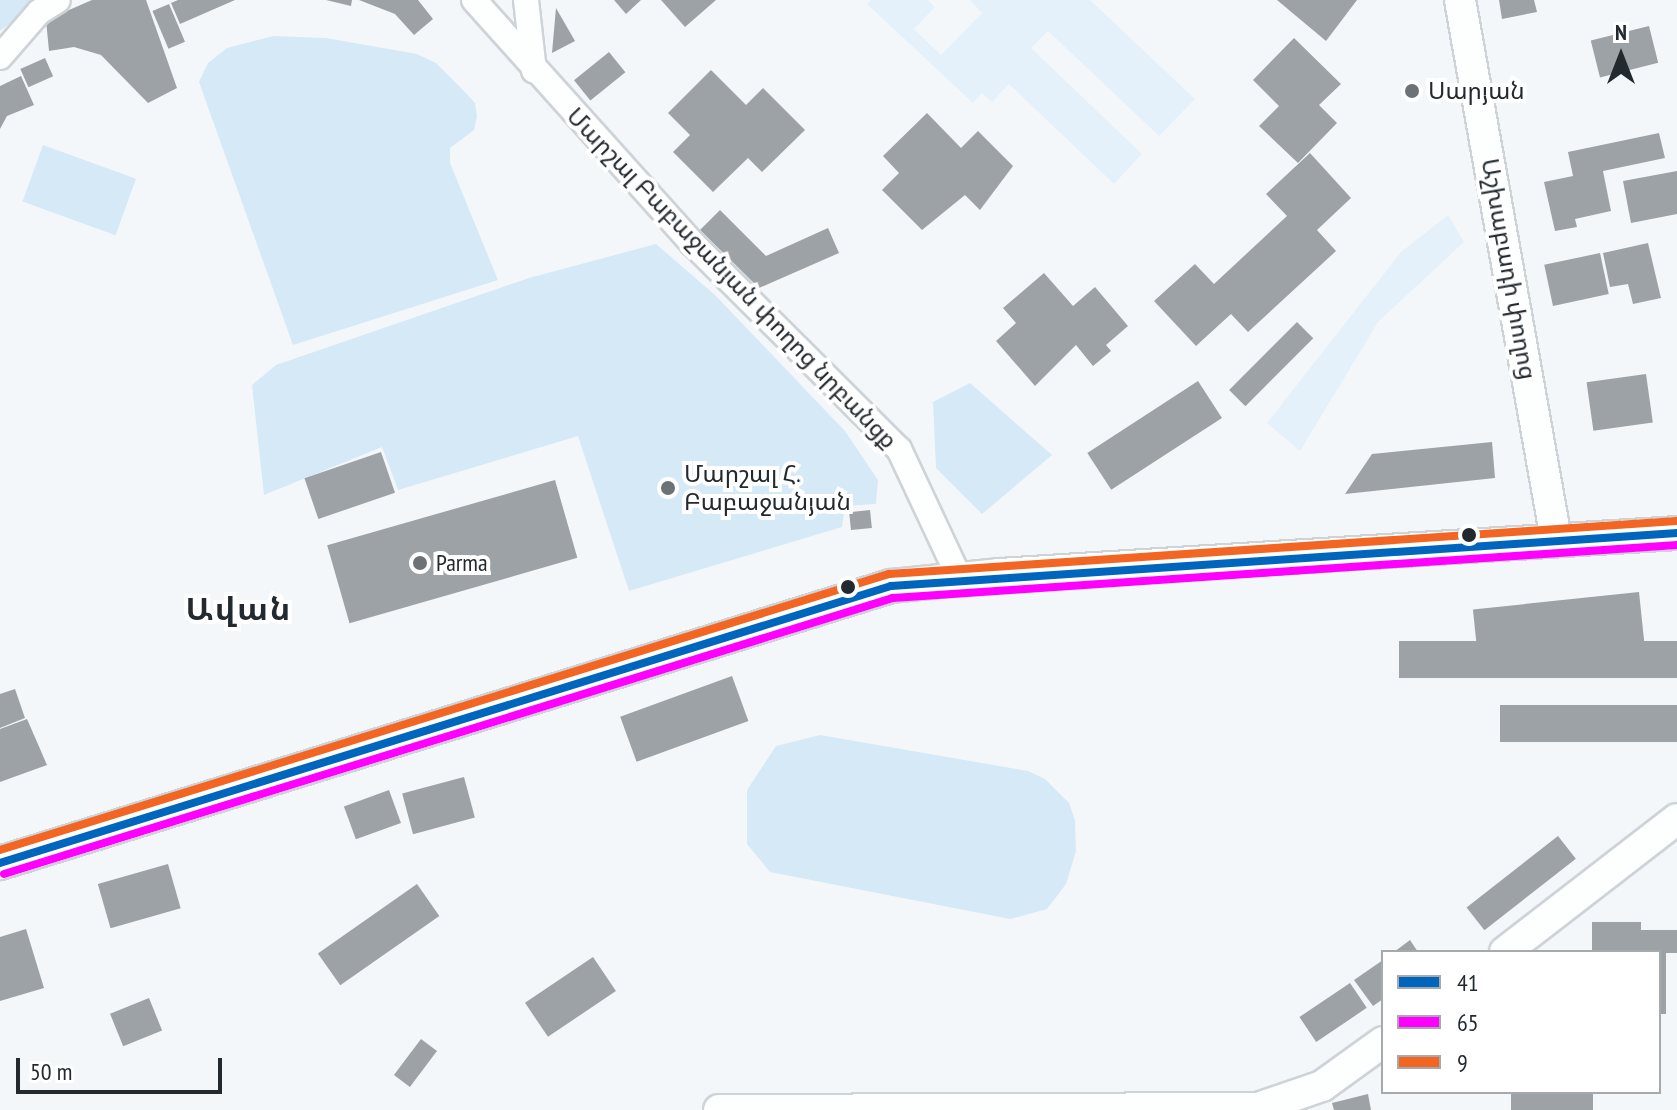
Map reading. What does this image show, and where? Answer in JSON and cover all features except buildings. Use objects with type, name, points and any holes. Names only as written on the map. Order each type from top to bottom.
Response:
[{"type":"main road","points":[[0,863],[853,595],[960,579],[1677,533]]},
{"type":"street","points":[[0,57],[39,12],[58,0]]},
{"type":"street","name":"Մարշալ Բաբաջանյան փողոց նրբանցք","points":[[474,0],[534,71],[693,244],[899,449],[960,579]]},
{"type":"street","points":[[526,0],[534,71]]},
{"type":"street","name":"Աշխաբադի փողոց","points":[[1460,0],[1556,539]]},
{"type":"street","points":[[1508,950],[1677,819]]},
{"type":"street","points":[[719,1110],[1258,1109],[1322,1086],[1381,1043]]},
{"type":"shaded area","points":[[0,0],[40,0],[0,31]]},
{"type":"shaded area","points":[[871,0],[928,0],[935,7],[914,29],[941,55],[982,13],[970,0],[1090,0],[1195,99],[1159,136],[1048,31],[1031,48],[1142,154],[1114,184],[1009,84],[992,102],[982,93],[973,103],[867,4]]},
{"type":"shaded area","points":[[273,36],[326,38],[417,54],[436,63],[475,103],[477,116],[474,130],[450,148],[450,163],[498,280],[293,345],[199,82],[208,63],[227,48]]},
{"type":"shaded area","points":[[43,145],[136,179],[116,235],[22,201]]},
{"type":"shaded area","points":[[1448,215],[1464,242],[1378,322],[1300,451],[1267,423],[1401,252]]},
{"type":"shaded area","points":[[656,244],[715,295],[845,431],[878,480],[876,504],[845,506],[842,527],[629,591],[578,436],[398,490],[382,447],[264,495],[252,385],[276,365],[529,278]]},
{"type":"shaded area","points":[[970,383],[1052,455],[982,514],[936,468],[933,402]]},
{"type":"shaded area","points":[[820,735],[1028,771],[1045,779],[1069,803],[1075,820],[1076,851],[1066,884],[1047,909],[1010,919],[770,872],[747,844],[747,790],[776,746]]},
{"type":"transit line","name":"9","points":[[0,850],[889,574],[1676,521]]},
{"type":"transit line","name":"41","points":[[0,863],[891,586],[1677,533]]},
{"type":"transit line","name":"65","points":[[4,874],[893,598],[1677,545]]},
{"type":"place","name":"Սարյան","points":[[1412,91]]},
{"type":"place","name":"Մարշալ Հ. Բաբաջանյան","points":[[668,488]]},
{"type":"place","name":"Parma","points":[[420,563]]},
{"type":"district","name":"Ավան","points":[[239,608]]}]
